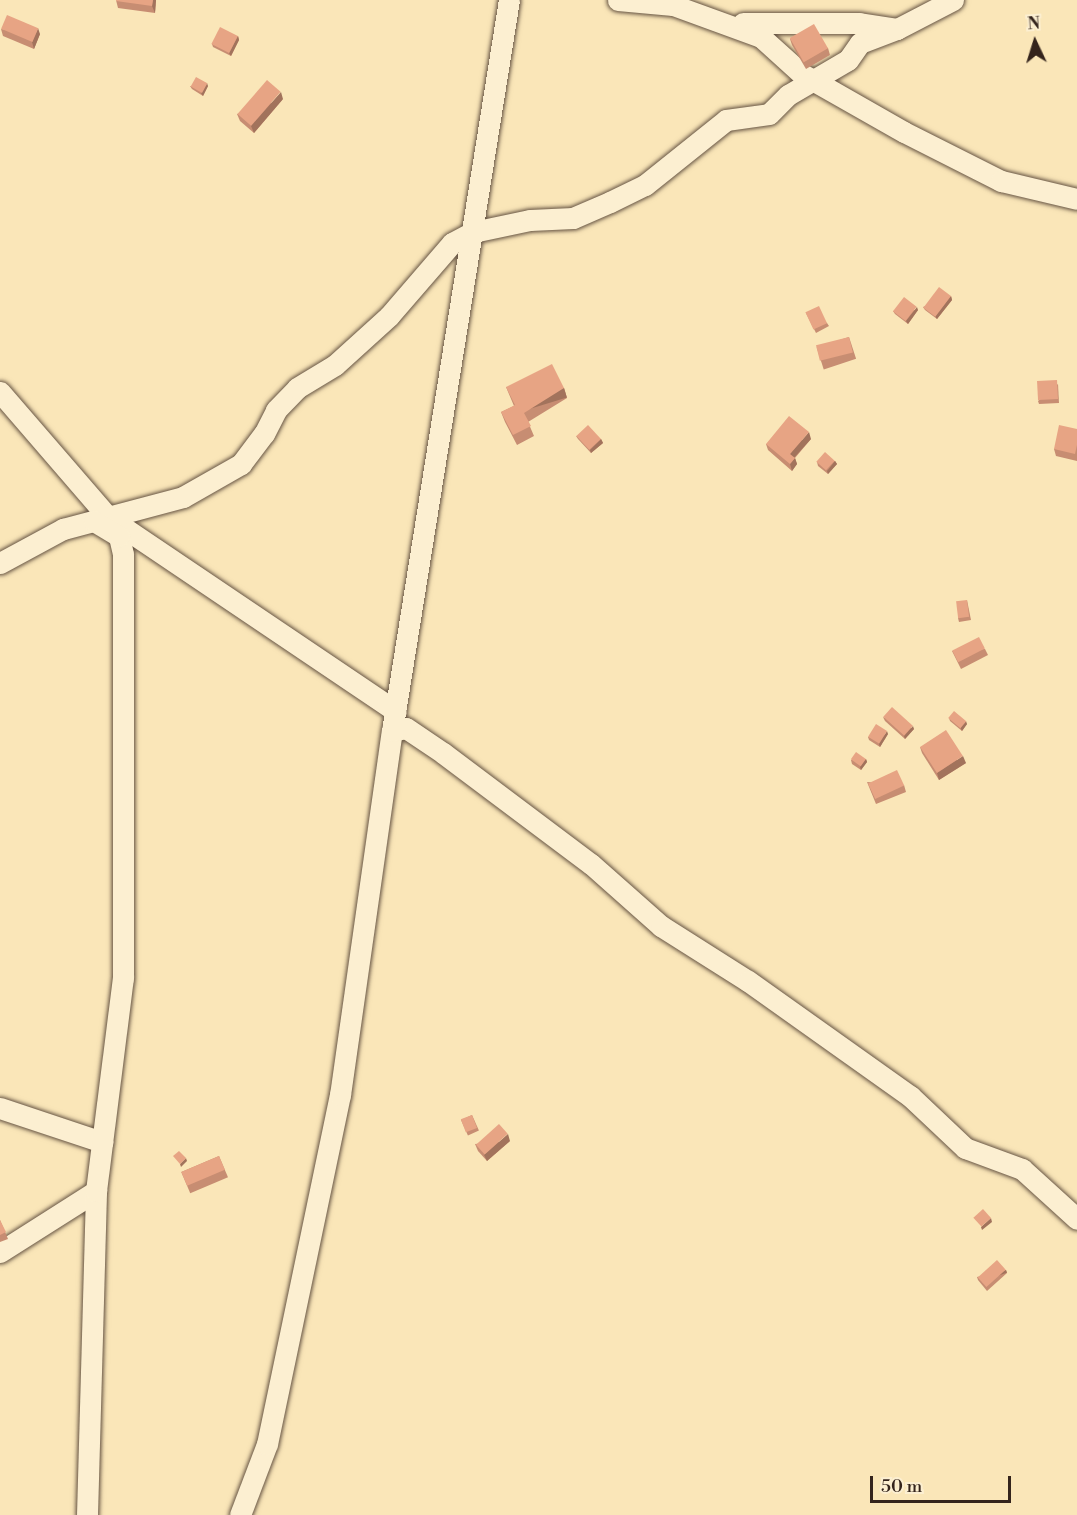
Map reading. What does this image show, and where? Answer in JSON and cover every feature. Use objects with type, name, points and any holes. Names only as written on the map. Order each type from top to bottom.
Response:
[{"type":"street","points":[[240,1515],[267,1444],[303,1288],[340,1095],[394,721],[509,0]]},
{"type":"street","points":[[618,0],[673,5],[728,22],[760,37],[814,82],[1001,181],[1077,199]]},
{"type":"street","points":[[0,563],[63,529],[183,497],[241,464],[264,434],[276,410],[297,388],[335,365],[388,316],[452,243],[473,232],[530,220],[573,218],[610,202],[645,185],[726,120],[770,114],[788,95],[814,82],[848,60],[860,43],[897,29],[953,0]]},
{"type":"street","points":[[728,22],[859,22],[897,29]]},
{"type":"street","points":[[0,392],[101,519],[119,536],[124,608],[123,978],[96,1191],[87,1515]]},
{"type":"street","points":[[101,519],[443,753],[591,864],[661,926],[748,981],[910,1096],[965,1148],[1022,1169],[1077,1219]]},
{"type":"street","points":[[0,1108],[102,1142]]},
{"type":"street","points":[[0,1252],[96,1191]]},
{"type":"building","points":[[116,0],[153,0],[152,6]]},
{"type":"building","points":[[7,15],[38,28],[32,42],[1,29]]},
{"type":"building","points":[[814,24],[828,48],[804,62],[790,38]]},
{"type":"building","points":[[220,27],[238,36],[229,53],[211,44]]},
{"type":"building","points":[[196,77],[207,83],[202,93],[191,87]]},
{"type":"building","points":[[267,80],[281,92],[251,126],[237,114]]},
{"type":"building","points":[[939,287],[951,296],[935,317],[923,308]]},
{"type":"building","points":[[904,297],[917,307],[906,321],[893,311]]},
{"type":"building","points":[[819,306],[827,323],[813,330],[805,312]]},
{"type":"building","points":[[849,337],[853,353],[820,361],[816,345]]},
{"type":"building","points":[[552,364],[564,388],[524,413],[531,426],[513,435],[501,412],[515,405],[506,387]]},
{"type":"building","points":[[1057,380],[1058,399],[1038,400],[1037,381]]},
{"type":"building","points":[[789,416],[809,432],[790,454],[795,458],[790,464],[766,444]]},
{"type":"building","points":[[588,425],[601,439],[589,450],[576,436]]},
{"type":"building","points":[[1059,425],[1077,429],[1075,454],[1054,449]]},
{"type":"building","points":[[825,452],[835,461],[826,470],[816,462]]},
{"type":"building","points":[[967,600],[969,617],[958,618],[956,601]]},
{"type":"building","points":[[979,637],[985,649],[958,662],[952,651]]},
{"type":"building","points":[[892,707],[913,726],[904,735],[883,717]]},
{"type":"building","points":[[954,711],[966,721],[960,728],[948,718]]},
{"type":"building","points":[[876,724],[887,731],[879,744],[868,737]]},
{"type":"building","points":[[946,730],[963,756],[937,773],[920,747]]},
{"type":"building","points":[[856,752],[866,759],[861,766],[851,759]]},
{"type":"building","points":[[897,770],[904,785],[875,799],[868,784]]},
{"type":"building","points":[[472,1115],[477,1128],[466,1132],[461,1119]]},
{"type":"building","points":[[499,1124],[508,1134],[485,1154],[476,1145]]},
{"type":"building","points":[[179,1151],[186,1158],[180,1164],[173,1156]]},
{"type":"building","points":[[219,1156],[225,1170],[187,1186],[181,1172]]},
{"type":"building","points":[[983,1209],[991,1218],[981,1227],[973,1218]]},
{"type":"building","points":[[0,1220],[6,1232],[0,1235]]},
{"type":"building","points":[[997,1260],[1006,1270],[986,1287],[978,1277]]}]
